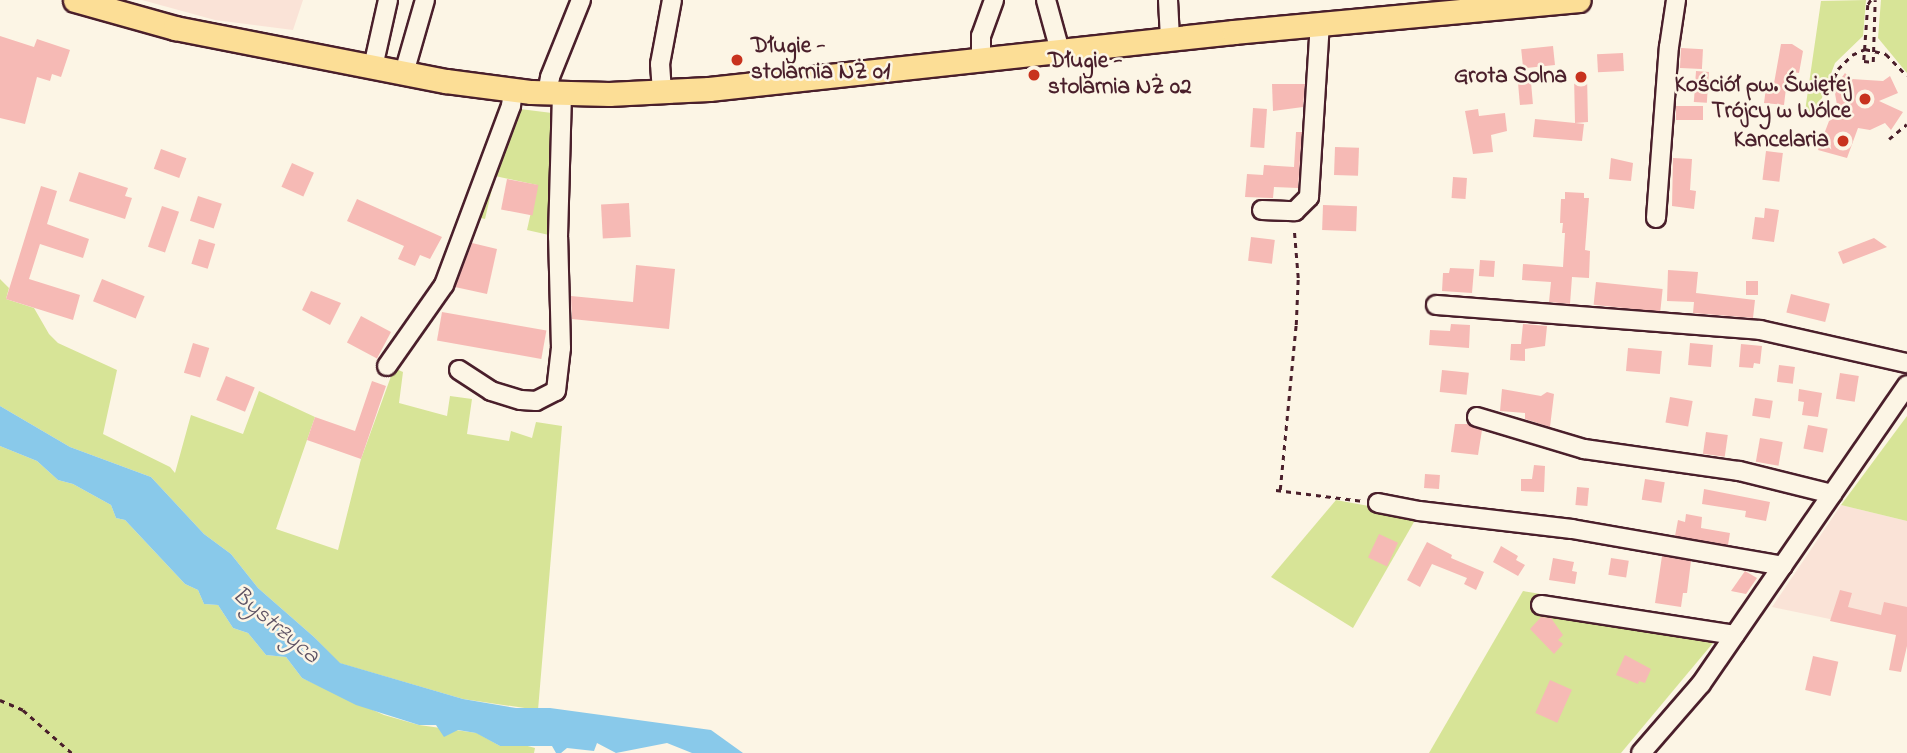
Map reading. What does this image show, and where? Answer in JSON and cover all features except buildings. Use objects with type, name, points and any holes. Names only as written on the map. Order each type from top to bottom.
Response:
[{"type":"main road","points":[[75,0],[175,29],[404,73],[513,90],[554,93],[662,92],[1320,24],[1401,8],[1580,0]]},
{"type":"street","points":[[373,67],[388,0]]},
{"type":"street","points":[[404,73],[425,0]]},
{"type":"street","points":[[459,370],[491,391],[521,400],[536,401],[556,391],[561,348],[554,93],[550,77],[581,0]]},
{"type":"street","points":[[662,92],[660,64],[672,0]]},
{"type":"street","points":[[981,60],[981,36],[994,0]]},
{"type":"street","points":[[1046,0],[1060,51]]},
{"type":"street","points":[[1168,0],[1170,39]]},
{"type":"street","points":[[1656,218],[1669,47],[1676,0]]},
{"type":"street","points":[[1262,210],[1295,211],[1309,197],[1320,24]]},
{"type":"street","points":[[387,366],[444,285],[510,106],[513,90]]},
{"type":"street","points":[[1436,305],[1760,330],[1907,363]]},
{"type":"street","points":[[1641,753],[1687,702],[1907,384]]},
{"type":"street","points":[[1477,417],[1584,449],[1740,471],[1832,494]]},
{"type":"street","points":[[1378,503],[1419,511],[1572,528],[1783,566]]},
{"type":"street","points":[[1541,605],[1735,635]]},
{"type":"path","points":[[1873,0],[1873,62],[1864,61],[1868,5],[1873,0]]},
{"type":"path","points":[[1826,96],[1838,69],[1852,55],[1865,49],[1886,54],[1907,76]]},
{"type":"path","points":[[1889,139],[1907,124]]},
{"type":"path","points":[[1295,211],[1296,325],[1278,490],[1378,503]]},
{"type":"path","points":[[0,700],[23,710],[72,753]]},
{"type":"shaded area","points":[[142,0],[303,0],[293,30],[215,20]]},
{"type":"shaded area","points":[[1841,505],[1907,521],[1907,635],[1772,607]]},
{"type":"green space","points":[[1866,0],[1863,36],[1835,63],[1816,114],[1805,111],[1821,1]]},
{"type":"green space","points":[[1881,0],[1907,0],[1907,73],[1878,38]]},
{"type":"green space","points":[[512,108],[552,113],[549,235],[527,230],[537,185],[495,176],[485,219],[473,216]]},
{"type":"green space","points":[[0,279],[9,288],[6,299],[34,308],[49,334],[58,343],[117,370],[103,434],[170,467],[175,473],[191,415],[243,434],[259,391],[315,417],[276,529],[338,550],[361,459],[394,368],[403,372],[399,403],[447,416],[450,396],[472,399],[467,434],[509,441],[511,431],[532,438],[536,422],[562,426],[538,710],[463,699],[339,663],[258,588],[231,554],[204,534],[151,477],[70,447],[0,406]]},
{"type":"green space","points":[[1907,416],[1907,521],[1841,505]]},
{"type":"green space","points":[[0,446],[37,461],[58,480],[73,484],[111,505],[116,518],[125,520],[185,584],[198,590],[204,604],[218,605],[233,628],[248,633],[266,655],[286,657],[302,678],[384,715],[419,725],[477,733],[500,746],[524,745],[535,748],[534,753],[0,753]]},
{"type":"green space","points":[[1336,500],[1418,515],[1353,628],[1271,577]]},
{"type":"green space","points":[[1523,591],[1728,625],[1621,753],[1429,753]]},
{"type":"water","name":"Bystrzyca","points":[[0,406],[70,447],[151,477],[204,534],[231,554],[258,588],[340,663],[463,699],[516,708],[550,708],[711,730],[743,753],[692,753],[667,743],[616,753],[597,743],[594,751],[567,748],[556,753],[552,746],[500,746],[476,733],[458,730],[444,737],[436,725],[419,725],[356,705],[302,678],[286,657],[266,655],[248,633],[233,628],[218,605],[204,604],[198,590],[185,584],[125,520],[116,518],[111,505],[73,484],[58,480],[37,461],[0,446]]},
{"type":"place","name":"Długie - stolarnia NŻ 01","points":[[737,60]]},
{"type":"place","name":"Długie - stolarnia NŻ 02","points":[[1034,75]]},
{"type":"place","name":"Grota Solna","points":[[1581,77]]},
{"type":"place","name":"Kościół pw. Świętej Trójcy w Wólce","points":[[1865,99]]},
{"type":"place","name":"Kancelaria","points":[[1843,141]]}]
